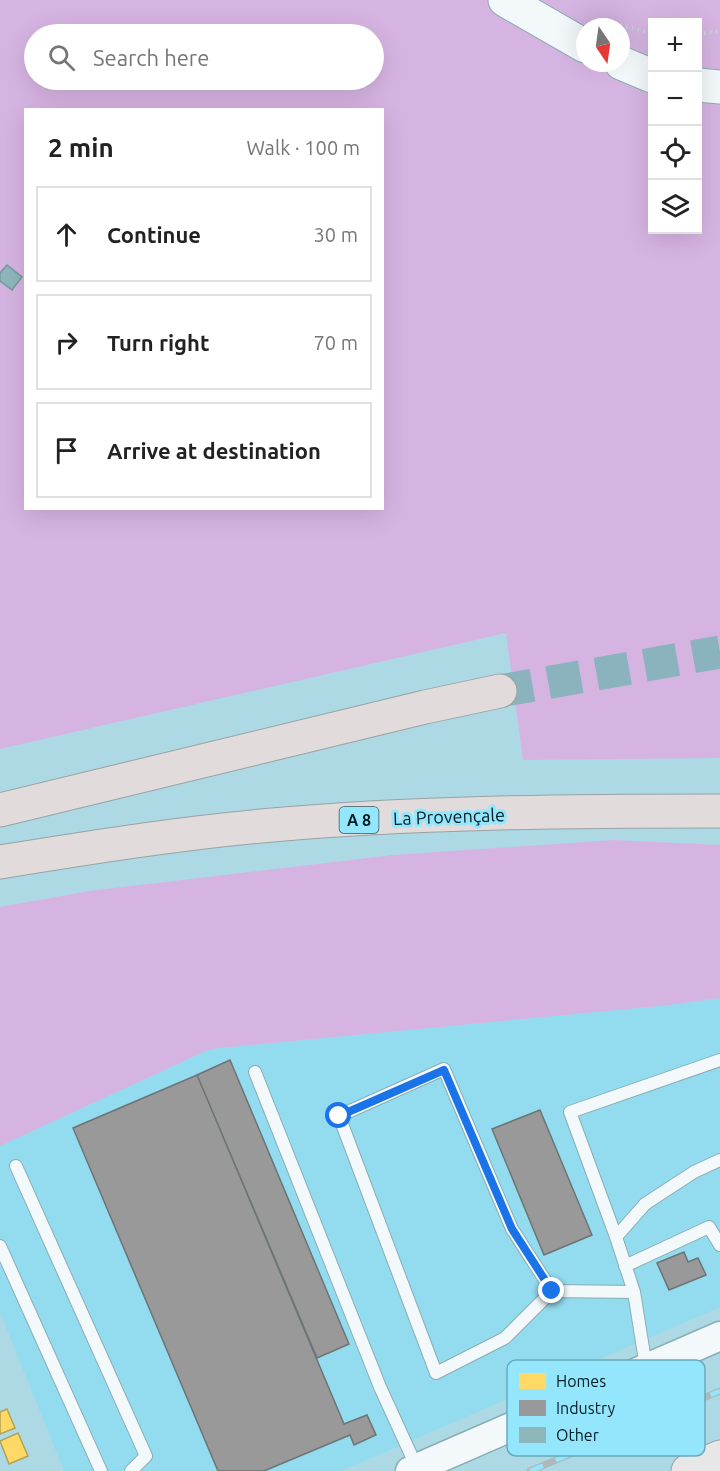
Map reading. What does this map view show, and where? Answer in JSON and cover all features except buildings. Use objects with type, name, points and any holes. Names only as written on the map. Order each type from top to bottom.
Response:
[{"type":"highway","points":[[0,810],[403,712],[500,691]]},
{"type":"highway","name":"La Provençale","points":[[0,862],[182,835],[313,822],[456,814],[720,812]]},
{"type":"main road","points":[[505,0],[576,41]]},
{"type":"main road","points":[[630,67],[648,74]]},
{"type":"main road","points":[[702,86],[720,87]]},
{"type":"main road","points":[[688,1471],[720,1457]]},
{"type":"street","points":[[663,1360],[720,1336]]},
{"type":"street","points":[[414,1469],[507,1428]]},
{"type":"lane","points":[[645,1360],[634,1292],[570,1112],[720,1060]]},
{"type":"lane","points":[[552,1291],[512,1229],[444,1070],[339,1116],[436,1373],[505,1338],[552,1291],[634,1292]]},
{"type":"lane","points":[[255,1072],[414,1469]]},
{"type":"lane","points":[[616,1237],[645,1204],[694,1172],[720,1161]]},
{"type":"lane","points":[[16,1166],[146,1456],[131,1471]]},
{"type":"lane","points":[[624,1266],[709,1227],[720,1245]]},
{"type":"lane","points":[[0,1246],[101,1471]]},
{"type":"path","points":[[702,33],[720,31]]},
{"type":"shaded area","points":[[0,0],[720,0],[720,758],[523,760],[506,633],[0,749]]},
{"type":"shaded area","points":[[614,840],[720,845],[720,998],[669,1005],[210,1049],[0,1146],[0,907],[89,891],[393,855]]},
{"type":"shaded area","points":[[720,998],[720,1307],[598,1360],[507,1360],[507,1399],[341,1471],[64,1471],[0,1312],[0,1146],[210,1049],[669,1005]]},
{"type":"tunnel","points":[[500,691],[720,652]]},
{"type":"railway","points":[[705,1397],[720,1391]]},
{"type":"railway","points":[[530,1471],[566,1456]]},
{"type":"route","points":[[339,1116],[444,1070],[512,1229],[552,1291]]}]
